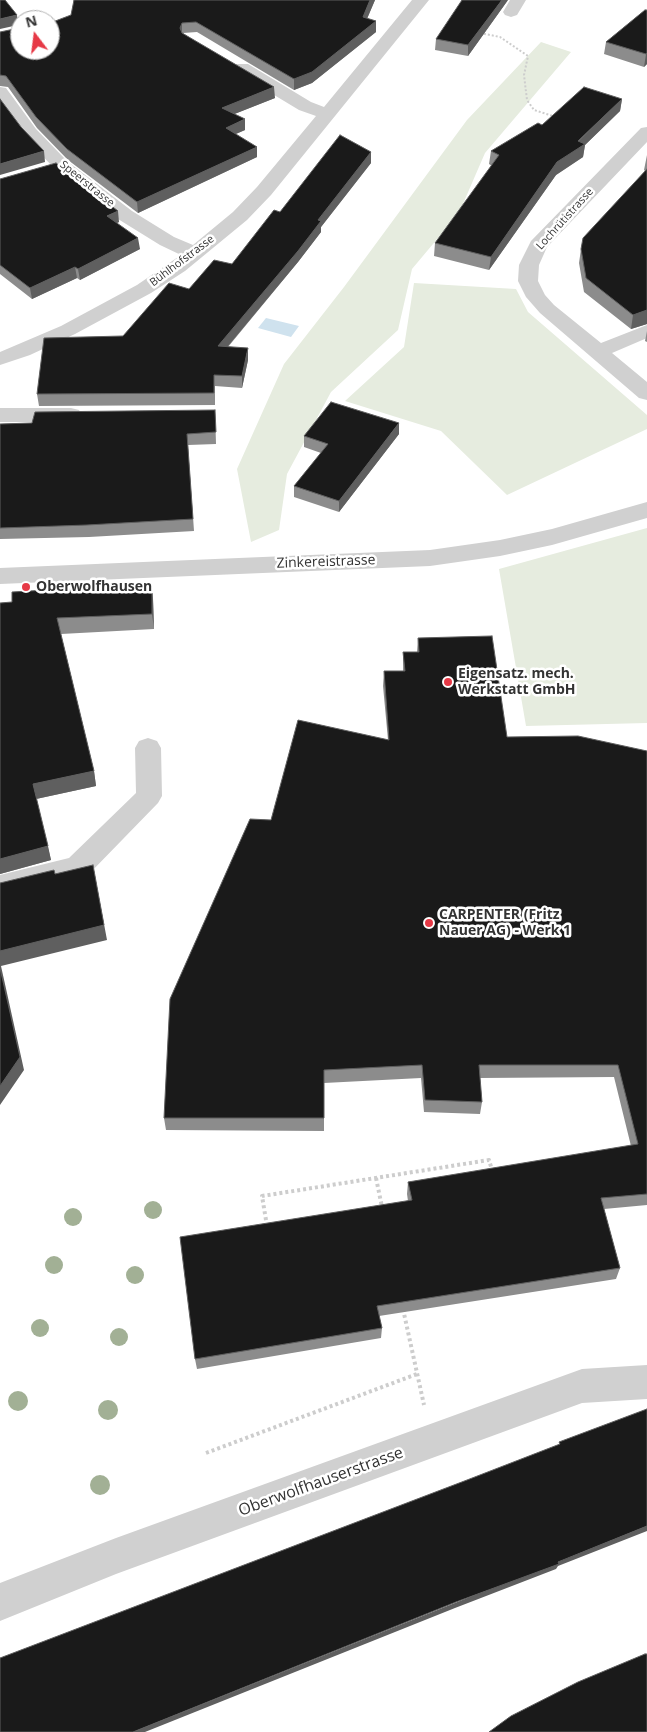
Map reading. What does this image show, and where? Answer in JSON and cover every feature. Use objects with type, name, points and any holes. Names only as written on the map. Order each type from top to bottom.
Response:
[{"type":"street","name":"Bühlhofstrasse","points":[[0,359],[68,330],[144,289],[178,267],[240,216],[264,191],[421,0]]},
{"type":"street","points":[[231,62],[305,106],[328,114]]},
{"type":"street","name":"Speerstrasse","points":[[0,92],[53,168],[167,241],[194,253]]},
{"type":"street","name":"Lochrütistrasse","points":[[647,132],[538,245],[529,264],[528,281],[536,296],[547,309],[647,393]]},
{"type":"street","points":[[598,352],[647,331]]},
{"type":"street","points":[[0,415],[95,414]]},
{"type":"street","name":"Zinkereistrasse","points":[[0,576],[430,558],[509,546],[647,510]]},
{"type":"street","points":[[0,886],[78,867],[149,796],[148,748]]},
{"type":"street","name":"Oberwolfhauserstrasse","points":[[0,1602],[116,1556],[582,1386],[647,1382]]},
{"type":"path","points":[[472,32],[500,37],[528,56],[524,75],[527,100],[534,110],[559,118]]},
{"type":"path","points":[[268,1234],[262,1196],[489,1160],[492,1173]]},
{"type":"path","points":[[376,1178],[384,1217]]},
{"type":"path","points":[[403,1305],[432,1442]]},
{"type":"path","points":[[206,1453],[417,1374]]},
{"type":"shaded area","points":[[541,42],[571,52],[485,153],[459,213],[412,269],[398,330],[331,392],[287,474],[279,530],[251,542],[237,469],[284,364],[344,287],[467,120]]},
{"type":"shaded area","points":[[414,283],[516,289],[528,312],[647,415],[647,429],[507,495],[441,431],[345,401],[404,347]]},
{"type":"shaded area","points":[[647,528],[647,723],[526,726],[499,569]]},
{"type":"water","points":[[266,318],[299,326],[291,337],[258,328]]},
{"type":"building","points":[[0,0],[5,0],[13,10],[10,10],[10,17],[0,19]]},
{"type":"building","points":[[74,0],[370,0],[363,17],[376,21],[312,72],[294,79],[196,22],[182,23],[180,28],[182,33],[274,87],[222,108],[245,119],[226,128],[257,147],[137,202],[67,149],[36,117],[6,76],[0,75],[0,32],[10,30],[10,60],[60,60],[60,19],[71,15]]},
{"type":"building","points":[[462,0],[502,0],[468,45],[436,39]]},
{"type":"building","points":[[647,10],[646,54],[606,42]]},
{"type":"building","points":[[584,87],[622,99],[578,141],[585,144],[557,162],[491,257],[435,243],[499,155],[491,151],[538,123],[542,125]]},
{"type":"building","points":[[0,99],[21,127],[44,151],[0,164]]},
{"type":"building","points":[[340,135],[371,152],[318,220],[321,221],[298,251],[218,346],[248,348],[242,376],[214,375],[214,393],[37,394],[44,338],[123,336],[169,283],[189,289],[214,260],[232,264],[274,210],[280,212]]},
{"type":"building","points":[[56,163],[118,211],[107,216],[138,238],[78,269],[75,267],[30,288],[0,265],[0,179]]},
{"type":"building","points":[[647,169],[647,310],[633,315],[586,278],[581,249],[583,238]]},
{"type":"building","points":[[331,402],[399,423],[339,501],[294,486],[328,444],[304,436]]},
{"type":"building","points":[[215,410],[216,432],[187,434],[193,519],[0,528],[0,424],[32,423],[35,412]]},
{"type":"building","points":[[152,584],[152,614],[57,618],[94,771],[33,784],[48,846],[0,859],[0,603],[12,602],[12,592]]},
{"type":"building","name":"CARPENTER (Fritz Nauer AG) - Werk 1","points":[[492,636],[507,737],[578,736],[647,751],[647,1194],[601,1198],[620,1268],[377,1306],[382,1328],[195,1359],[180,1237],[412,1200],[408,1182],[638,1144],[618,1065],[479,1065],[482,1102],[425,1100],[422,1065],[324,1070],[324,1118],[164,1118],[170,999],[250,819],[271,820],[298,720],[389,740],[384,671],[405,671],[403,652],[419,652],[418,638]]},
{"type":"building","points":[[93,865],[104,925],[0,951],[0,883],[54,870],[55,874]]},
{"type":"building","points":[[0,968],[20,1057],[0,1086]]},
{"type":"building","points":[[647,1409],[647,1526],[558,1562],[559,1564],[456,1602],[133,1732],[0,1732],[0,1658],[467,1480],[560,1444],[559,1442]]},
{"type":"building","points":[[647,1654],[647,1732],[489,1732],[511,1716],[578,1682]]},
{"type":"place","name":"Oberwolfhausen","points":[[26,587]]},
{"type":"place","name":"Eigensatz. mech. Werkstatt GmbH","points":[[448,682]]},
{"type":"place","name":"CARPENTER (Fritz Nauer AG) - Werk 1","points":[[429,923]]}]
